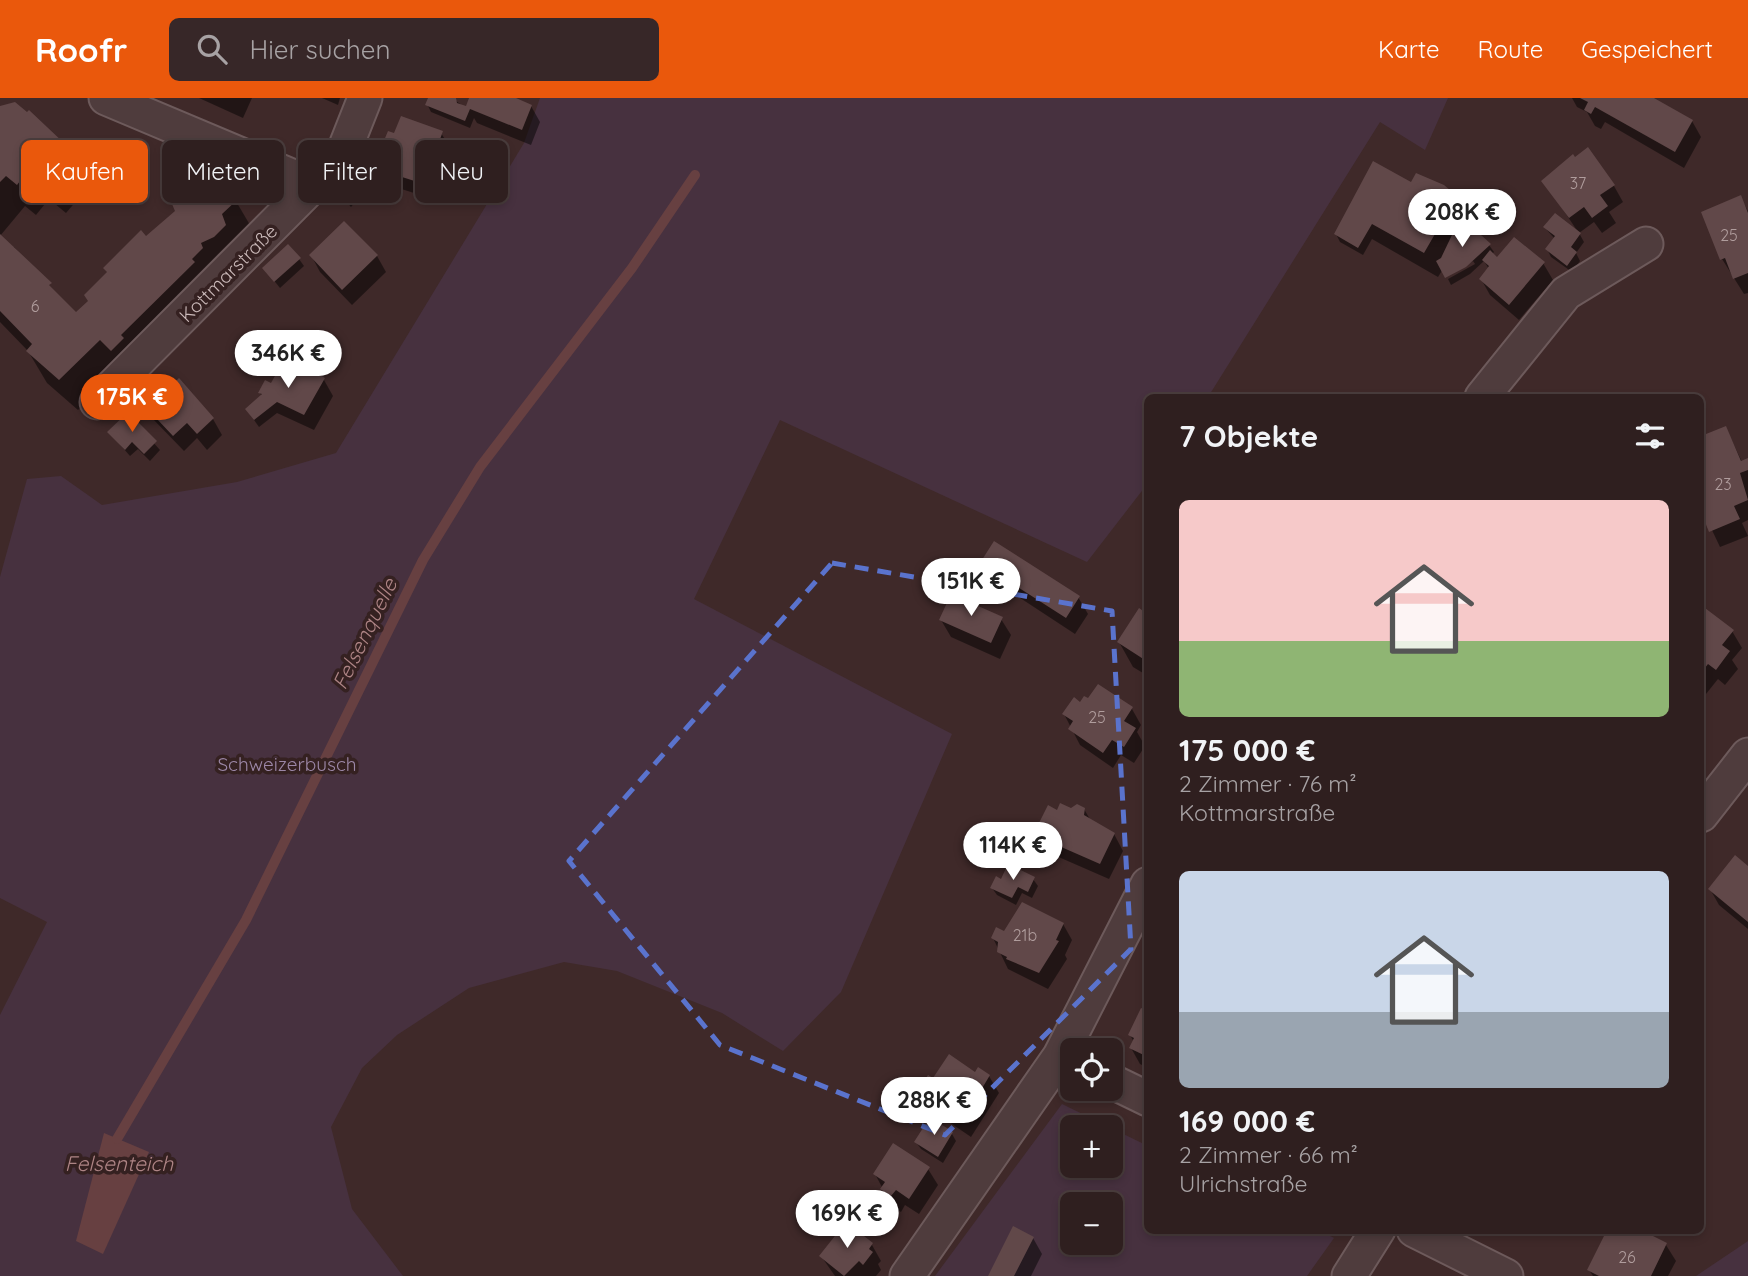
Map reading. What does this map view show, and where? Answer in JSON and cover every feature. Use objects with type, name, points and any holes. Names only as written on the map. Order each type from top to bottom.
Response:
[{"type":"street","points":[[106,98],[298,179]]},
{"type":"street","name":"Kottmarstraße","points":[[348,140],[365,98]]},
{"type":"street","name":"Kottmarstraße","points":[[97,402],[298,203]]},
{"type":"street","points":[[1484,394],[1566,293],[1646,244]]},
{"type":"street","points":[[1704,811],[1748,755]]},
{"type":"street","points":[[1076,1038],[1144,893]]},
{"type":"street","points":[[907,1276],[1060,1067]]},
{"type":"street","points":[[1123,1088],[1144,1098]]},
{"type":"street","points":[[1349,1276],[1375,1234]]},
{"type":"street","points":[[1422,1234],[1506,1276]]},
{"type":"highlighted area","points":[[832,563],[1112,611],[1131,949],[945,1135],[720,1045],[569,861]]},
{"type":"green space","name":"Schweizerbusch","points":[[540,98],[1448,98],[1425,150],[1380,122],[1210,394],[1144,394],[1144,488],[1087,562],[780,420],[694,599],[952,734],[841,992],[783,1051],[722,1013],[617,971],[564,962],[469,988],[397,1035],[362,1068],[331,1127],[352,1209],[403,1276],[0,1276],[0,1015],[47,922],[0,898],[0,577],[27,479],[61,476],[102,505],[237,482],[336,453],[488,203],[508,203],[508,169],[524,143]]},
{"type":"green space","points":[[1062,1104],[1084,1115],[1060,1115],[1060,1178],[1123,1178],[1123,1134],[1144,1144],[1144,1234],[1326,1234],[1334,1238],[1307,1276],[935,1276]]},
{"type":"green space","points":[[1748,1241],[1748,1276],[1696,1276]]},
{"type":"water","name":"Felsenteich","points":[[104,1133],[149,1152],[103,1254],[76,1241]]},
{"type":"building","points":[[428,98],[456,98],[457,103],[466,106],[469,98],[516,98],[532,105],[522,130],[470,109],[465,121],[425,105]]},
{"type":"building","points":[[1580,98],[1654,98],[1693,120],[1675,152],[1595,107],[1591,114],[1584,110],[1588,102]]},
{"type":"building","points":[[15,102],[27,112],[29,110],[61,140],[21,140],[21,180],[17,185],[6,176],[0,182],[0,106]]},
{"type":"building","points":[[401,116],[443,131],[440,140],[415,140],[415,181],[401,177],[401,140],[384,140],[388,131],[394,133]]},
{"type":"building","points":[[1588,147],[1615,185],[1600,195],[1608,206],[1592,218],[1584,207],[1569,218],[1541,181],[1573,154],[1575,157]]},
{"type":"building","points":[[1373,161],[1411,182],[1416,173],[1444,185],[1457,196],[1424,253],[1372,224],[1358,248],[1334,234]]},
{"type":"building","points":[[1741,195],[1748,213],[1748,273],[1733,279],[1725,258],[1720,260],[1701,212]]},
{"type":"building","points":[[172,203],[234,203],[222,214],[226,225],[214,237],[201,243],[203,248],[192,259],[195,262],[121,335],[124,338],[111,351],[100,340],[59,380],[26,351],[32,344],[0,311],[0,234],[52,283],[49,285],[76,312],[88,301],[84,295],[107,272],[103,268],[141,230],[146,236],[175,211]]},
{"type":"building","points":[[1555,213],[1581,233],[1571,247],[1577,252],[1567,266],[1545,249],[1555,236],[1543,227]]},
{"type":"building","points":[[1461,216],[1468,219],[1461,238],[1471,226],[1491,244],[1466,267],[1445,278],[1436,261],[1441,258]]},
{"type":"building","points":[[344,221],[378,255],[342,290],[309,255]]},
{"type":"building","points":[[1514,237],[1545,262],[1509,305],[1479,279],[1489,266],[1482,260],[1490,250],[1497,257]]},
{"type":"building","points":[[288,244],[301,258],[274,282],[262,268]]},
{"type":"building","points":[[292,359],[325,378],[304,415],[277,402],[254,420],[245,409],[262,394],[258,393],[265,380],[271,383],[280,367],[286,370]]},
{"type":"building","points":[[179,378],[214,418],[197,434],[187,423],[173,436],[140,401],[152,389],[163,394]]},
{"type":"building","points":[[128,412],[157,441],[144,454],[132,442],[125,450],[107,432]]},
{"type":"building","points":[[1726,426],[1741,461],[1748,458],[1748,470],[1740,473],[1748,500],[1734,506],[1740,519],[1709,532],[1704,520],[1704,435]]},
{"type":"building","points":[[994,541],[1080,596],[1066,618],[980,563]]},
{"type":"building","points":[[951,594],[1003,617],[991,643],[939,620]]},
{"type":"building","points":[[1704,607],[1734,630],[1722,645],[1730,651],[1716,670],[1708,664],[1704,669]]},
{"type":"building","points":[[1139,608],[1144,612],[1144,659],[1117,642]]},
{"type":"building","points":[[1098,684],[1133,707],[1124,721],[1136,728],[1124,747],[1112,740],[1103,753],[1068,729],[1073,721],[1062,714],[1074,697],[1080,702],[1084,696],[1088,698]]},
{"type":"building","points":[[1060,803],[1071,808],[1077,804],[1085,808],[1084,815],[1115,833],[1100,864],[1043,839],[1049,827],[1039,823],[1048,805],[1057,810]]},
{"type":"building","points":[[1735,855],[1748,866],[1748,922],[1708,889]]},
{"type":"building","points":[[1008,864],[1035,877],[1028,892],[1018,887],[1012,898],[990,888],[996,876],[1001,879]]},
{"type":"building","points":[[1022,902],[1064,923],[1056,940],[1059,941],[1039,973],[1006,959],[1007,957],[997,952],[998,942],[991,938],[996,927],[1004,931]]},
{"type":"building","points":[[1141,1008],[1144,1009],[1144,1055],[1129,1048],[1134,1038],[1128,1035]]},
{"type":"building","points":[[949,1054],[975,1072],[978,1067],[990,1075],[962,1122],[921,1095],[924,1090],[920,1087],[928,1075],[933,1078]]},
{"type":"building","points":[[930,1117],[953,1132],[938,1157],[914,1142]]},
{"type":"building","points":[[893,1143],[930,1167],[909,1199],[896,1190],[891,1196],[880,1189],[885,1182],[873,1174]]},
{"type":"building","points":[[846,1222],[873,1243],[869,1249],[873,1252],[863,1265],[859,1261],[844,1276],[819,1256]]},
{"type":"building","points":[[1013,1226],[1034,1237],[1014,1276],[988,1276]]},
{"type":"building","points":[[1605,1234],[1649,1234],[1667,1243],[1651,1276],[1599,1276],[1587,1270]]},
{"type":"waterway","name":"Felsenquelle","points":[[117,1139],[246,920],[423,560],[480,467],[632,268],[695,175]]}]
